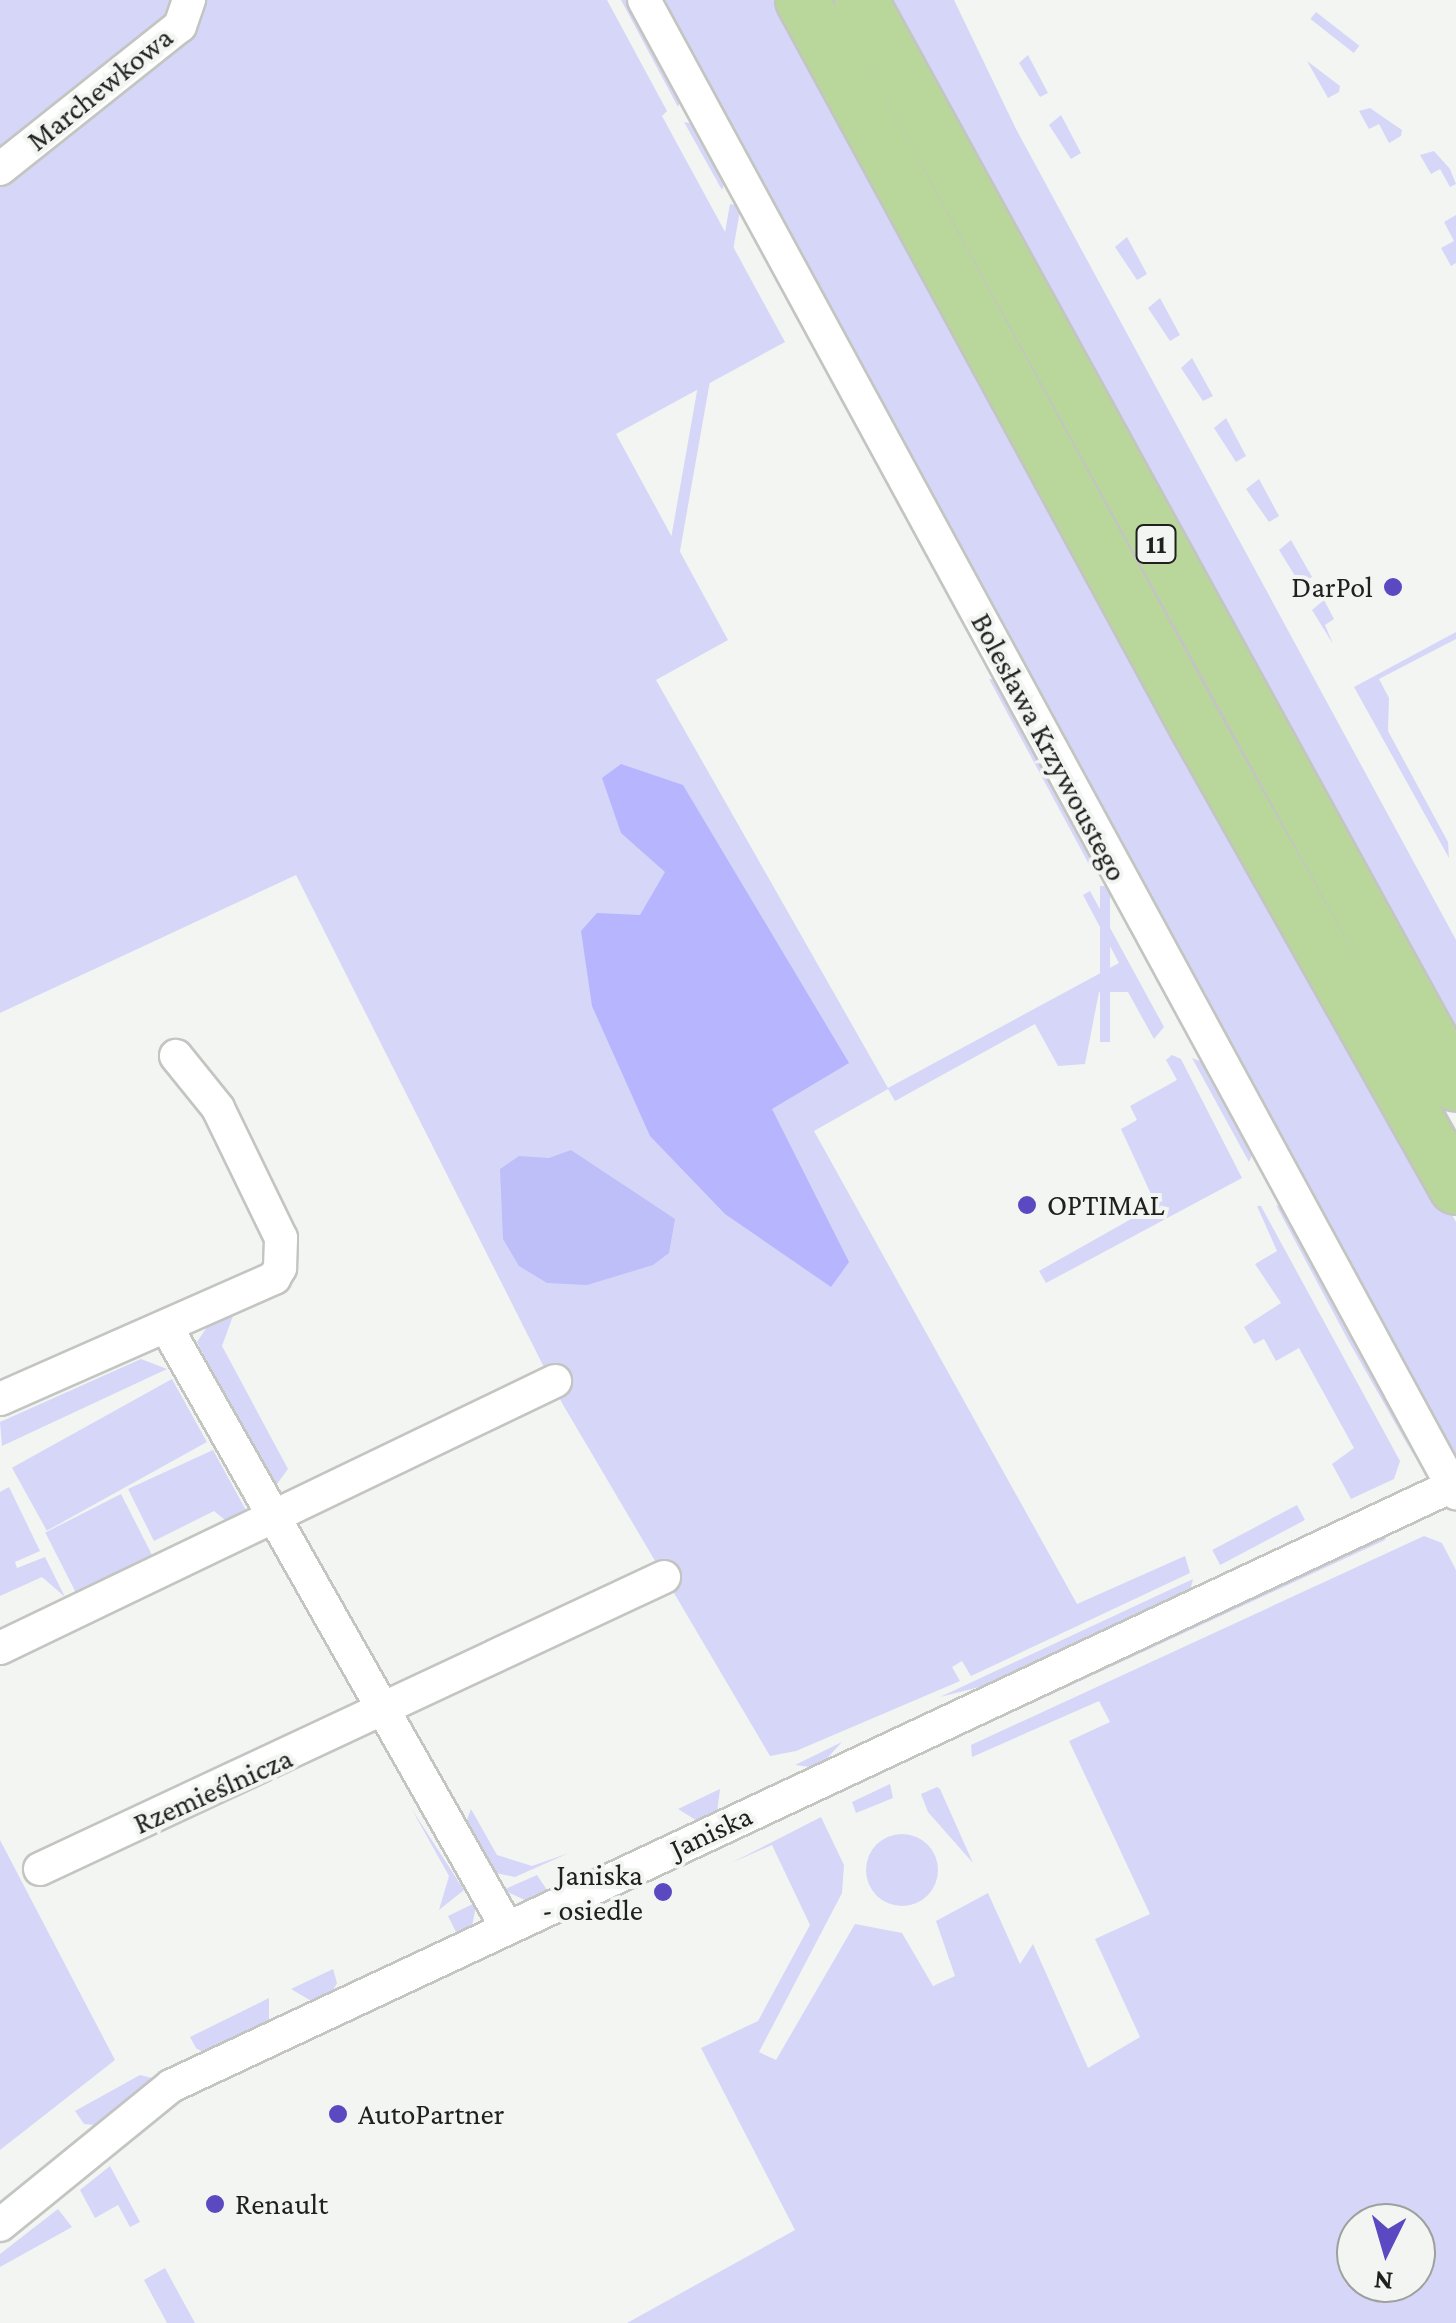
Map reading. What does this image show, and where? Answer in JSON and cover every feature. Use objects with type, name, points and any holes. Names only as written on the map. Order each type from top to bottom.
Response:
[{"type":"main road","name":"11","points":[[802,0],[1195,724],[1456,1188]]},
{"type":"main road","name":"11","points":[[861,0],[1456,1085]]},
{"type":"street","name":"Marchewkowa","points":[[0,169],[180,26],[188,0]]},
{"type":"street","name":"Bolesława Krzywoustego","points":[[644,0],[1454,1490]]},
{"type":"street","points":[[0,1399],[274,1278],[284,1248],[218,1108],[176,1056]]},
{"type":"street","points":[[167,1328],[507,1928]]},
{"type":"street","points":[[0,1648],[272,1513],[556,1381]]},
{"type":"street","name":"Janiska","points":[[0,2225],[171,2086],[1454,1490]]},
{"type":"street","name":"Rzemieślnicza","points":[[40,1869],[386,1713],[664,1578]]},
{"type":"shaded area","points":[[0,0],[176,0],[168,19],[0,152]]},
{"type":"shaded area","points":[[194,0],[607,0],[667,111],[662,116],[785,342],[616,434],[728,640],[656,680],[888,1088],[1119,963],[1083,895],[1090,891],[1164,1027],[1154,1039],[1128,992],[1099,992],[1085,1064],[1058,1066],[1035,1024],[895,1101],[888,1089],[814,1131],[1077,1604],[1185,1556],[1190,1573],[971,1676],[962,1661],[952,1667],[960,1681],[796,1751],[770,1756],[562,1403],[296,875],[0,1013],[0,182]]},
{"type":"shaded area","points":[[621,0],[628,0],[681,98],[678,107]]},
{"type":"shaded area","points":[[659,0],[782,0],[1456,1222],[1456,1466]]},
{"type":"shaded area","points":[[880,0],[954,0],[1016,129],[1456,940],[1456,1052]]},
{"type":"shaded area","points":[[1316,12],[1359,46],[1354,53],[1310,19]]},
{"type":"shaded area","points":[[1028,55],[1048,93],[1040,97],[1019,63]]},
{"type":"shaded area","points":[[1307,61],[1340,86],[1339,92],[1328,98]]},
{"type":"shaded area","points":[[1370,108],[1402,130],[1401,136],[1389,143],[1379,124],[1369,129],[1359,111]]},
{"type":"shaded area","points":[[1061,115],[1081,153],[1071,159],[1049,125]]},
{"type":"shaded area","points":[[684,122],[694,124],[726,179],[722,190]]},
{"type":"shaded area","points":[[1434,151],[1450,169],[1456,184],[1450,187],[1440,169],[1431,174],[1420,155]]},
{"type":"shaded area","points":[[730,204],[741,206],[664,643],[653,641]]},
{"type":"shaded area","points":[[1456,215],[1456,263],[1451,266],[1441,248],[1454,241],[1444,222]]},
{"type":"shaded area","points":[[1127,237],[1147,274],[1137,280],[1115,247]]},
{"type":"shaded area","points":[[1160,298],[1180,335],[1170,341],[1148,308]]},
{"type":"shaded area","points":[[1192,358],[1213,396],[1203,401],[1181,368]]},
{"type":"shaded area","points":[[1226,418],[1246,456],[1236,462],[1214,428]]},
{"type":"shaded area","points":[[1259,479],[1279,516],[1269,522],[1246,489]]},
{"type":"shaded area","points":[[1291,540],[1312,577],[1300,584],[1279,550]]},
{"type":"shaded area","points":[[1324,600],[1334,619],[1325,625],[1333,644],[1312,610]]},
{"type":"shaded area","points":[[1456,632],[1456,639],[1379,679],[1389,698],[1388,731],[1448,842],[1449,858],[1354,687]]},
{"type":"shaded area","points":[[989,679],[998,680],[1093,858],[1091,868]]},
{"type":"shaded area","points":[[621,764],[683,785],[849,1063],[772,1109],[849,1262],[831,1287],[725,1214],[650,1136],[592,1006],[581,931],[597,913],[640,915],[665,872],[621,833],[602,778]]},
{"type":"shaded area","points":[[1100,886],[1110,886],[1110,1042],[1100,1042]]},
{"type":"shaded area","points":[[1172,1055],[1181,1059],[1242,1178],[1046,1283],[1039,1271],[1156,1205],[1121,1129],[1137,1120],[1130,1106],[1177,1080],[1166,1060]]},
{"type":"shaded area","points":[[1192,1058],[1205,1063],[1254,1150],[1249,1162]]},
{"type":"shaded area","points":[[571,1150],[675,1219],[669,1253],[653,1265],[587,1285],[547,1283],[519,1266],[503,1239],[500,1169],[519,1156],[549,1158]]},
{"type":"shaded area","points":[[1276,1205],[1286,1210],[1415,1458],[1348,1340]]},
{"type":"shaded area","points":[[1257,1206],[1261,1206],[1400,1461],[1394,1479],[1351,1499],[1332,1464],[1354,1448],[1299,1348],[1276,1361],[1264,1339],[1254,1344],[1244,1327],[1281,1303],[1255,1264],[1277,1251]]},
{"type":"shaded area","points":[[296,1285],[233,1316],[222,1346],[288,1469],[274,1488],[197,1342],[211,1321]]},
{"type":"shaded area","points":[[141,1359],[167,1369],[2,1446],[0,1422]]},
{"type":"shaded area","points":[[172,1379],[207,1442],[47,1531],[12,1468]]},
{"type":"shaded area","points":[[213,1450],[247,1512],[230,1524],[214,1511],[154,1541],[128,1489]]},
{"type":"shaded area","points":[[9,1487],[40,1551],[15,1562],[17,1568],[45,1557],[65,1597],[42,1577],[0,1596],[0,1492]]},
{"type":"shaded area","points":[[121,1494],[154,1558],[78,1597],[45,1533]]},
{"type":"shaded area","points":[[1297,1505],[1305,1520],[1220,1565],[1212,1550]]},
{"type":"shaded area","points":[[1387,1532],[1385,1540],[972,1731],[977,1725]]},
{"type":"shaded area","points":[[1424,1536],[1442,1543],[1456,1570],[1456,2323],[627,2323],[795,2230],[701,2048],[758,2021],[810,1925],[772,1845],[731,1863],[821,1817],[844,1865],[842,1893],[759,2052],[776,2060],[855,1924],[902,1933],[933,1986],[955,1976],[936,1921],[988,1893],[1020,1964],[1033,1944],[1088,2068],[1140,2037],[1095,1939],[1150,1914],[1069,1741],[1110,1722],[1099,1701],[972,1757],[971,1745]]},
{"type":"shaded area","points":[[1193,1579],[1190,1591],[1007,1680],[940,1697]]},
{"type":"shaded area","points":[[842,1742],[818,1768],[795,1765]]},
{"type":"shaded area","points":[[890,1784],[893,1798],[856,1813],[852,1802]]},
{"type":"shaded area","points":[[937,1787],[973,1863],[928,1812],[921,1794]]},
{"type":"shaded area","points":[[720,1789],[717,1813],[699,1822],[678,1809]]},
{"type":"shaded area","points":[[411,1808],[464,1890],[439,1910],[449,1876]]},
{"type":"shaded area","points":[[471,1809],[497,1855],[532,1866],[569,1853],[515,1877],[491,1872],[465,1825]]},
{"type":"shaded area","points":[[902,1834],[927,1845],[938,1870],[927,1895],[902,1906],[877,1895],[866,1870],[877,1845]]},
{"type":"shaded area","points":[[0,1840],[115,2060],[0,2150]]},
{"type":"shaded area","points":[[537,1875],[549,1893],[527,1901],[503,1890]]},
{"type":"shaded area","points":[[477,1902],[472,1926],[456,1932],[448,1916]]},
{"type":"shaded area","points":[[333,1969],[337,1983],[331,1994],[313,2002],[291,1989]]},
{"type":"shaded area","points":[[269,1998],[269,2023],[204,2053],[196,2048],[190,2037]]},
{"type":"shaded area","points":[[140,2075],[156,2079],[94,2125],[84,2124],[75,2111]]},
{"type":"shaded area","points":[[110,2166],[140,2222],[130,2227],[118,2205],[95,2218],[80,2190]]},
{"type":"shaded area","points":[[58,2209],[72,2227],[0,2267],[0,2254]]},
{"type":"shaded area","points":[[165,2268],[195,2323],[167,2323],[144,2280]]},
{"type":"place","name":"DarPol","points":[[1393,587]]},
{"type":"place","name":"OPTIMAL","points":[[1027,1205]]},
{"type":"place","name":"Janiska - osiedle","points":[[663,1892]]},
{"type":"place","name":"AutoPartner","points":[[338,2114]]},
{"type":"place","name":"Renault","points":[[215,2204]]}]
